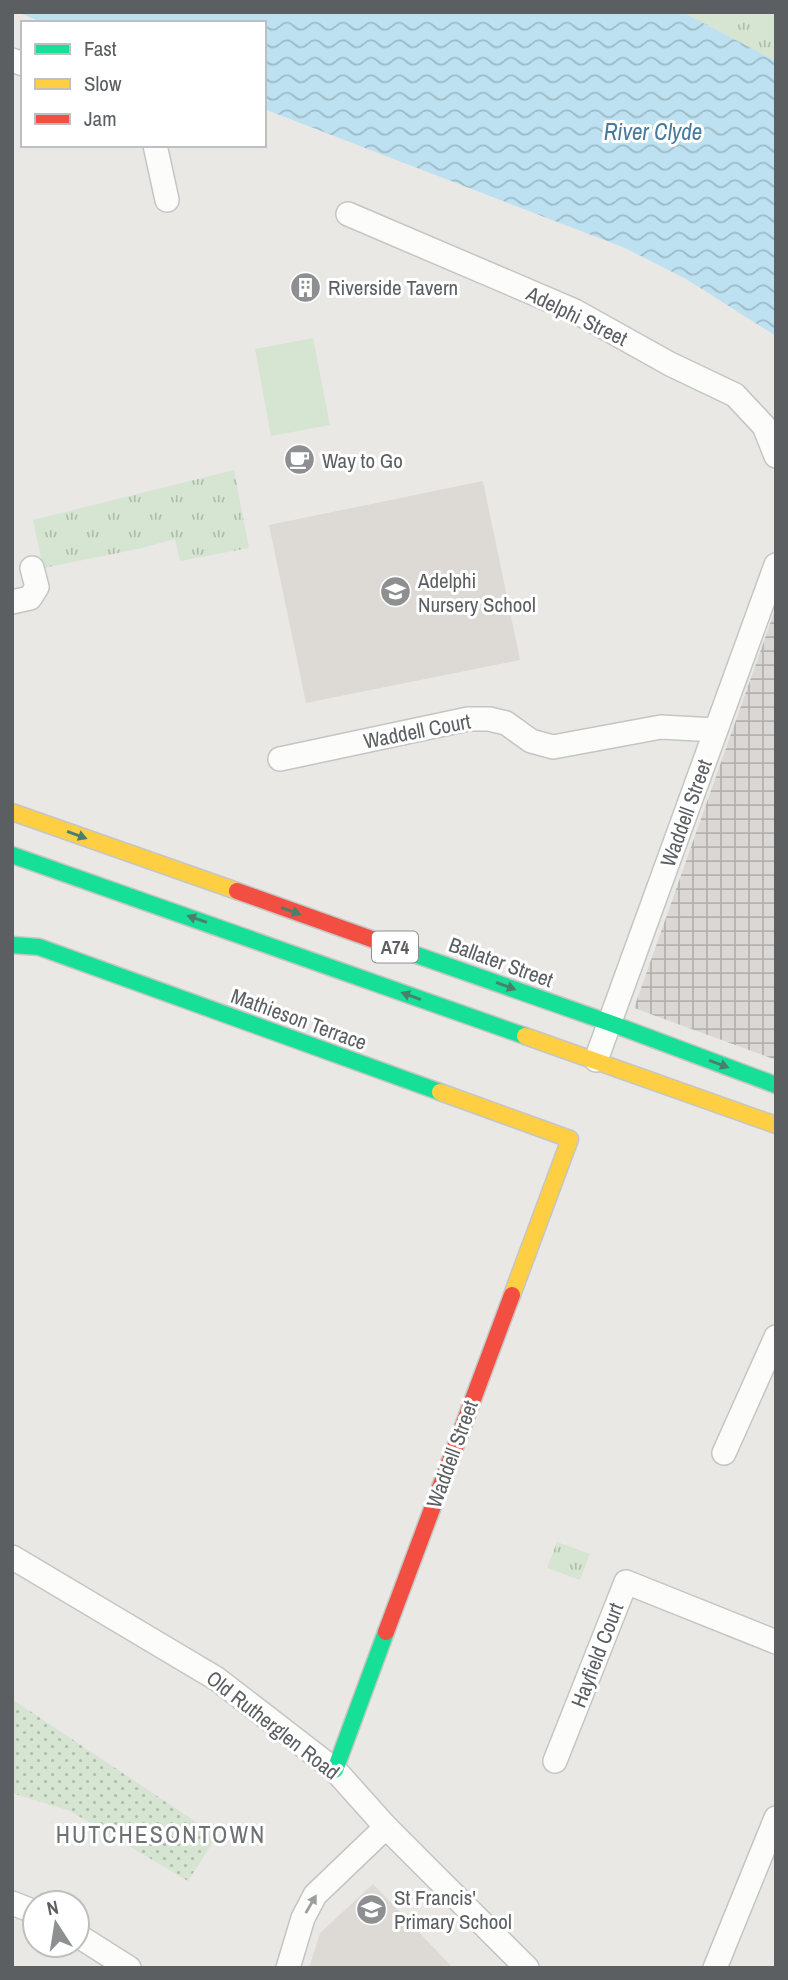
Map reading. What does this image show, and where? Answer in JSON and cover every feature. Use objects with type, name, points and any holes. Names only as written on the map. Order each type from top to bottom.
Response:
[{"type":"main road","name":"Ballater Street","points":[[12,812],[610,1023],[776,1085]]},
{"type":"main road","name":"A74","points":[[12,855],[776,1125]]},
{"type":"main road","name":"Mathieson Terrace","points":[[12,945],[39,947],[570,1139]]},
{"type":"main road","name":"Waddell Street","points":[[335,1770],[570,1139]]},
{"type":"street","points":[[155,147],[167,200]]},
{"type":"street","name":"Adelphi Street","points":[[348,214],[575,311],[670,364],[735,395],[764,426],[776,456]]},
{"type":"street","name":"Waddell Street","points":[[596,1060],[776,565]]},
{"type":"street","points":[[12,601],[30,598],[37,587],[32,568]]},
{"type":"street","name":"Waddell Court","points":[[280,759],[468,719],[489,719],[506,723],[531,741],[553,747],[661,726],[715,730]]},
{"type":"street","points":[[325,965],[338,927]]},
{"type":"street","points":[[724,1452],[774,1346]]},
{"type":"street","name":"Old Rutherglen Road","points":[[12,1557],[217,1679],[335,1770],[386,1828],[527,1968]]},
{"type":"street","name":"Hayfield Court","points":[[555,1761],[626,1582],[776,1642]]},
{"type":"street","points":[[715,1968],[776,1818]]},
{"type":"street","points":[[288,1968],[303,1918],[315,1895],[386,1828]]},
{"type":"street","points":[[91,1944],[129,1968]]},
{"type":"shaded area","name":"Adelphi Nursery School","points":[[483,481],[520,660],[306,703],[269,525]]},
{"type":"shaded area","points":[[776,607],[776,1060],[634,1008]]},
{"type":"shaded area","name":"St Francis' Primary School","points":[[373,1884],[453,1968],[309,1968],[320,1933]]},
{"type":"green space","points":[[682,12],[776,12],[776,61]]},
{"type":"green space","points":[[313,338],[330,425],[271,436],[255,349]]},
{"type":"green space","points":[[234,470],[249,548],[180,561],[175,539],[43,568],[33,520]]},
{"type":"green space","points":[[557,1542],[590,1554],[580,1580],[547,1568]]},
{"type":"green space","points":[[12,1699],[217,1836],[188,1881],[70,1811],[12,1793]]},
{"type":"water","name":"River Clyde","points":[[17,12],[682,12],[776,61],[776,336],[686,279],[625,248],[266,110],[266,21],[39,21]]},
{"type":"traffic: fast","points":[[12,855],[525,1036]]},
{"type":"traffic: fast","points":[[12,945],[39,947],[440,1092]]},
{"type":"traffic: fast","points":[[408,952],[776,1085]]},
{"type":"traffic: fast","points":[[335,1770],[386,1632]]},
{"type":"traffic: slow","points":[[12,812],[237,891]]},
{"type":"traffic: slow","points":[[525,1036],[776,1125]]},
{"type":"traffic: slow","points":[[440,1092],[570,1139],[512,1295]]},
{"type":"traffic: jam","points":[[237,891],[408,952]]},
{"type":"traffic: jam","points":[[386,1632],[512,1295]]},
{"type":"place","name":"Riverside Tavern","points":[[305,287]]},
{"type":"place","name":"Way to Go","points":[[299,460]]},
{"type":"place","name":"Adelphi Nursery School","points":[[395,592]]},
{"type":"place","name":"St Francis' Primary School","points":[[371,1909]]},
{"type":"district","name":"HUTCHESONTOWN","points":[[161,1834]]}]
